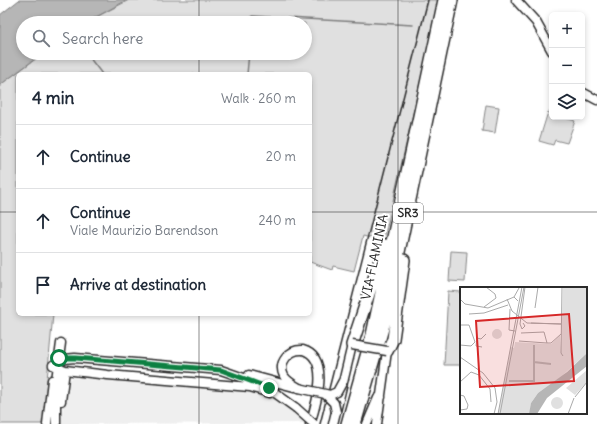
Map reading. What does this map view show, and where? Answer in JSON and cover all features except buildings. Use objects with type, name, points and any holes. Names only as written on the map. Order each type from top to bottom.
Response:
[{"type":"highway","name":"VIA FLAMINIA","points":[[346,424],[372,335],[444,0]]},
{"type":"highway","name":"VIA FLAMINIA","points":[[356,424],[380,341],[452,0]]},
{"type":"highway","points":[[352,345],[374,276],[399,209]]},
{"type":"highway","points":[[387,351],[392,343],[402,277],[406,218]]},
{"type":"street","points":[[516,0],[536,22],[550,48]]},
{"type":"street","points":[[585,94],[597,100]]},
{"type":"street","points":[[57,424],[61,343],[67,351],[76,358]]},
{"type":"street","points":[[333,424],[352,345],[387,351],[377,424]]},
{"type":"street","points":[[299,388],[285,377],[282,366],[285,358],[290,353],[303,350],[313,356],[319,373],[319,386],[310,424]]},
{"type":"street","points":[[47,424],[59,364],[65,358],[221,370],[262,378],[326,396],[334,403],[336,412]]},
{"type":"street","points":[[108,375],[104,368],[109,361]]},
{"type":"street","points":[[59,364],[108,375],[255,388],[293,406]]},
{"type":"street","points":[[201,369],[206,375],[202,383]]},
{"type":"street","points":[[221,370],[264,385],[293,406],[314,424]]},
{"type":"street","points":[[326,396],[337,392],[343,381]]},
{"type":"street","points":[[366,424],[374,404],[380,397]]},
{"type":"shaded area","points":[[19,0],[127,0],[98,16],[16,16],[16,60],[34,60],[0,85],[0,15]]},
{"type":"shaded area","points":[[129,0],[439,0],[383,241],[363,236],[354,271],[333,266],[332,270],[312,263],[312,72],[18,72],[34,60],[312,60],[312,16],[98,16]]},
{"type":"shaded area","points":[[16,73],[16,316],[53,316],[43,424],[0,424],[0,85]]},
{"type":"shaded area","points":[[486,105],[499,107],[495,133],[482,131]]},
{"type":"shaded area","points":[[548,112],[549,120],[575,121],[567,143],[555,140],[553,145],[539,141]]},
{"type":"shaded area","points":[[451,251],[467,252],[465,282],[449,281]]},
{"type":"shaded area","points":[[448,291],[460,292],[460,365],[444,365]]},
{"type":"shaded area","points":[[82,377],[251,390],[281,401],[307,423],[61,424],[66,382],[72,378]]},
{"type":"waterway","points":[[312,19],[413,25]]},
{"type":"waterway","points":[[91,60],[100,72]]},
{"type":"waterway","points":[[247,72],[248,60]]},
{"type":"railway","points":[[320,424],[428,0]]},
{"type":"route","points":[[59,358],[59,361],[65,358],[76,358],[221,370],[254,381],[269,388]]}]
